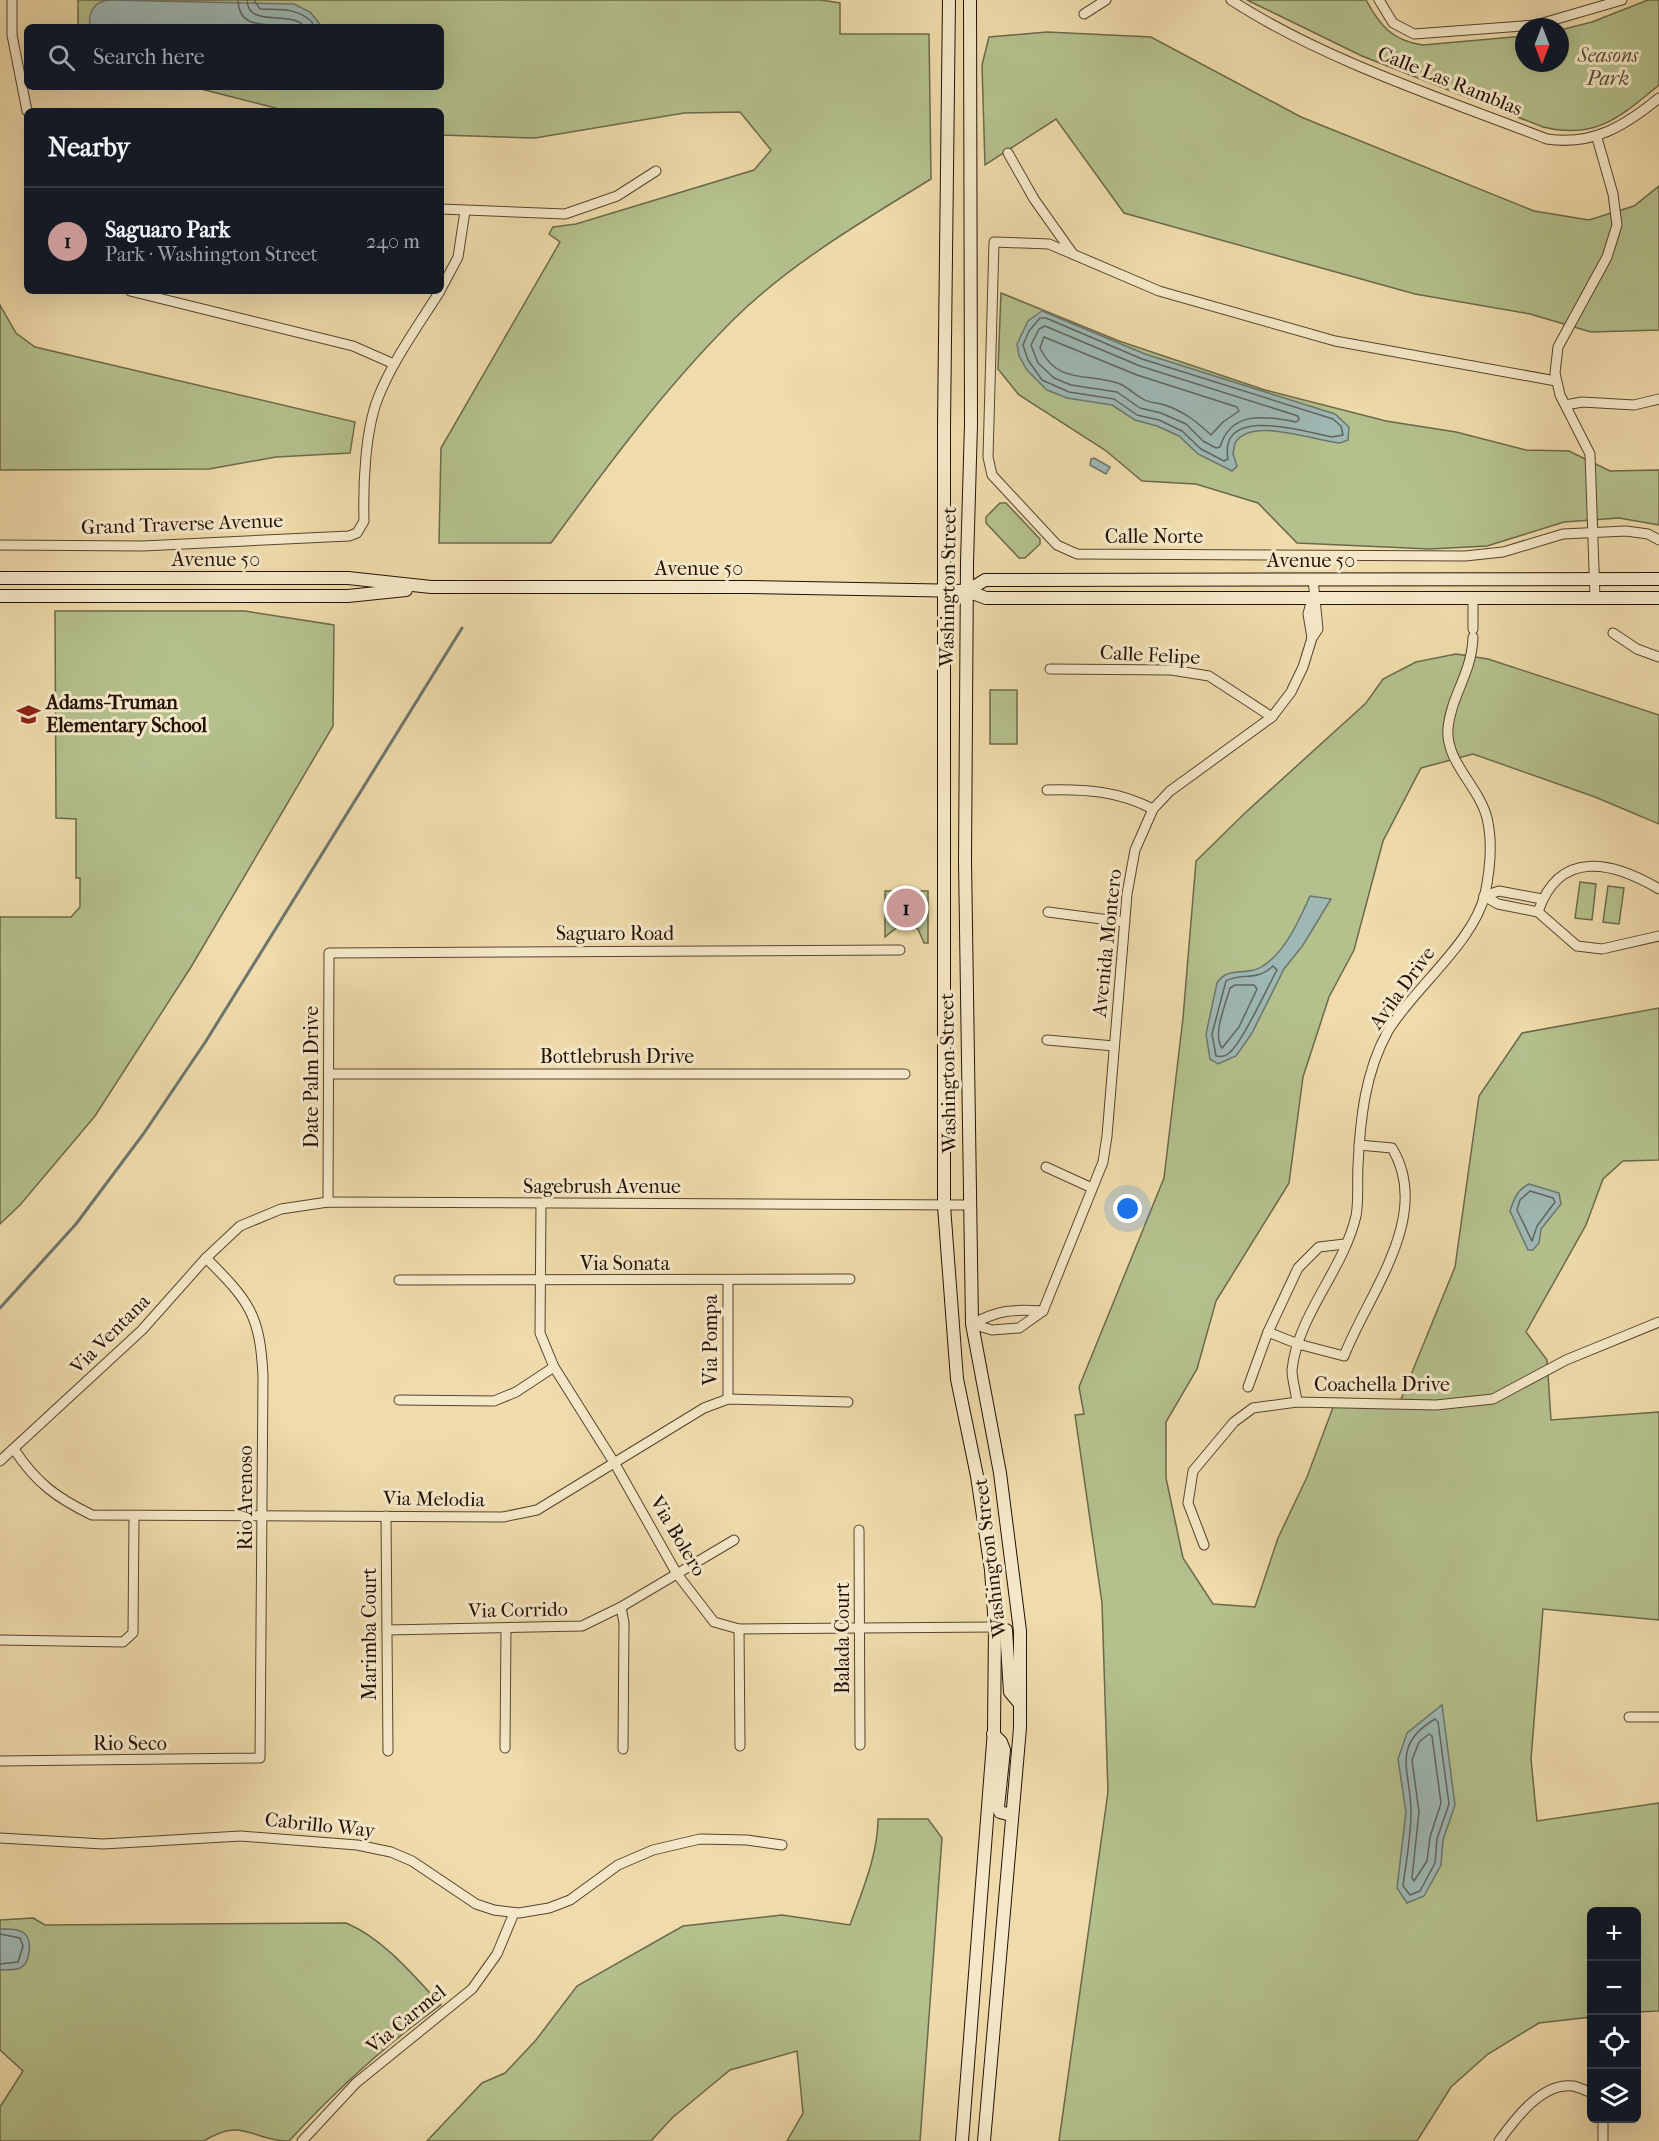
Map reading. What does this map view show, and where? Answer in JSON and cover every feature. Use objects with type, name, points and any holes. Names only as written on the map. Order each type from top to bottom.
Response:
[{"type":"main road","name":"Washington Street","points":[[949,0],[944,425],[944,1206],[957,1379],[979,1488],[991,1570],[995,1627],[993,1734],[962,2141]]},
{"type":"main road","name":"Washington Street","points":[[970,0],[971,424],[965,861],[968,1205],[972,1324],[1001,1484],[1020,1631],[1020,1704],[984,2141]]},
{"type":"main road","name":"Avenue 50","points":[[0,578],[348,578],[431,587]]},
{"type":"main road","name":"Avenue 50","points":[[967,591],[985,579],[1659,579]]},
{"type":"main road","name":"Avenue 50","points":[[0,596],[348,596],[431,587],[748,587],[967,591],[986,598],[1659,598]]},
{"type":"main road","points":[[995,1627],[1006,1630],[1010,1692],[1020,1704]]},
{"type":"main road","points":[[993,1734],[1001,1742],[1004,1750],[998,1808],[1000,1812],[1011,1815]]},
{"type":"street","points":[[12,0],[12,34],[26,108]]},
{"type":"street","points":[[1084,14],[1106,0]]},
{"type":"street","name":"Calle Las Ramblas","points":[[1230,0],[1257,17],[1382,75],[1547,138],[1567,141],[1597,138],[1645,110],[1659,98]]},
{"type":"street","points":[[1379,0],[1393,23],[1414,34],[1536,25],[1622,0]]},
{"type":"street","points":[[1595,598],[1590,454],[1556,381],[1558,347],[1607,257],[1617,225],[1613,194],[1597,138]]},
{"type":"street","points":[[1008,153],[1034,199],[1074,255]]},
{"type":"street","points":[[444,209],[565,214],[617,196],[656,171]]},
{"type":"street","points":[[444,283],[458,257],[465,211]]},
{"type":"street","name":"Calle Norte","points":[[1556,381],[1335,341],[1159,291],[1049,244],[994,242],[990,466],[992,475],[1057,545],[1077,554],[1465,556],[1503,552],[1563,534],[1626,531],[1648,534],[1659,540]]},
{"type":"street","points":[[142,294],[353,346],[394,364],[438,294]]},
{"type":"street","name":"Grand Traverse Avenue","points":[[0,545],[143,546],[349,536],[362,528],[373,415],[377,399],[394,364]]},
{"type":"street","points":[[1566,405],[1582,402],[1634,405],[1659,399]]},
{"type":"street","name":"Avenida Montero","points":[[1043,1311],[1103,1162],[1125,922],[1135,850],[1153,809],[1170,791],[1272,717],[1290,692],[1303,668],[1312,638],[1318,629],[1313,598],[1313,579]]},
{"type":"street","name":"Avila Drive","points":[[1297,1402],[1292,1372],[1298,1344],[1346,1245],[1356,1215],[1359,1145],[1366,1086],[1389,1030],[1464,934],[1484,897],[1491,848],[1486,817],[1464,772],[1451,754],[1448,728],[1460,688],[1471,662],[1473,598]]},
{"type":"street","points":[[1613,633],[1637,649],[1659,657]]},
{"type":"street","name":"Calle Felipe","points":[[1050,669],[1171,670],[1209,676],[1272,717]]},
{"type":"street","points":[[1047,790],[1093,789],[1130,797],[1153,809]]},
{"type":"street","points":[[1538,912],[1542,899],[1559,875],[1583,865],[1626,872],[1659,889]]},
{"type":"street","points":[[1484,897],[1499,891],[1542,899]]},
{"type":"street","points":[[1484,897],[1498,904],[1538,912],[1577,946],[1602,949],[1659,936]]},
{"type":"street","points":[[1048,912],[1125,922]]},
{"type":"street","name":"Saguaro Road","points":[[329,952],[900,950]]},
{"type":"street","name":"Date Palm Drive","points":[[328,1202],[329,952]]},
{"type":"street","points":[[1047,1040],[1114,1046]]},
{"type":"street","name":"Bottlebrush Drive","points":[[329,1074],[905,1074]]},
{"type":"street","points":[[1268,1332],[1298,1344],[1344,1356],[1384,1275],[1397,1243],[1404,1206],[1401,1164],[1392,1148],[1359,1145]]},
{"type":"street","points":[[1046,1167],[1092,1188]]},
{"type":"street","name":"Sagebrush Avenue","points":[[240,1226],[281,1209],[328,1202],[968,1205]]},
{"type":"street","name":"Via Bolero","points":[[541,1204],[538,1281],[540,1333],[554,1367],[615,1464],[677,1574],[714,1622],[739,1629],[995,1627]]},
{"type":"street","name":"Via Ventana","points":[[0,1461],[142,1330],[206,1258],[240,1226]]},
{"type":"street","points":[[1248,1387],[1268,1332],[1298,1268],[1319,1247],[1346,1245]]},
{"type":"street","name":"Rio Arenoso","points":[[206,1258],[234,1286],[251,1311],[261,1338],[263,1516],[260,1758]]},
{"type":"street","name":"Via Sonata","points":[[399,1280],[850,1279]]},
{"type":"street","name":"Via Pompa","points":[[728,1281],[728,1399]]},
{"type":"street","points":[[972,1324],[996,1311],[1015,1309],[1043,1311]]},
{"type":"street","points":[[972,1324],[992,1330],[1019,1328],[1043,1311]]},
{"type":"street","name":"Coachella Drive","points":[[1204,1545],[1188,1503],[1193,1471],[1234,1422],[1253,1408],[1297,1402],[1436,1405],[1493,1399],[1566,1360],[1659,1322]]},
{"type":"street","points":[[399,1400],[494,1401],[516,1392],[554,1367]]},
{"type":"street","name":"Via Melodia","points":[[14,1449],[28,1470],[58,1498],[92,1515],[134,1517],[515,1516],[537,1510],[704,1408],[728,1399],[848,1402]]},
{"type":"street","name":"Marimba Court","points":[[386,1516],[388,1751]]},
{"type":"street","points":[[0,1640],[123,1642],[133,1633],[134,1517]]},
{"type":"street","name":"Balada Court","points":[[859,1530],[860,1745]]},
{"type":"street","name":"Via Corrido","points":[[387,1630],[582,1626],[621,1607],[734,1540]]},
{"type":"street","points":[[621,1607],[624,1623],[623,1749]]},
{"type":"street","points":[[505,1748],[507,1629]]},
{"type":"street","points":[[739,1629],[740,1746]]},
{"type":"street","points":[[1629,1717],[1659,1717]]},
{"type":"street","name":"Rio Seco","points":[[0,1761],[260,1758]]},
{"type":"street","name":"Cabrillo Way","points":[[0,1838],[103,1844],[241,1836],[357,1845],[402,1856],[434,1874],[467,1899],[494,1910],[514,1913],[535,1911],[561,1904],[618,1865],[653,1850],[700,1839],[747,1840],[782,1845]]},
{"type":"street","name":"Via Carmel","points":[[302,2141],[356,2083],[472,1989],[497,1954],[514,1913]]},
{"type":"street","points":[[1499,2141],[1528,2107],[1546,2091],[1572,2086],[1587,2091]]},
{"type":"street","points":[[1603,2141],[1604,2123]]},
{"type":"green space","points":[[78,0],[821,0],[840,3],[840,34],[929,34],[931,179],[853,227],[802,262],[754,300],[732,321],[683,373],[615,456],[551,543],[439,543],[441,448],[560,242],[549,234],[553,227],[576,224],[754,170],[771,150],[740,112],[684,113],[535,138],[444,135],[444,108],[275,108],[205,90],[444,90],[444,24],[78,24]]},
{"type":"green space","name":"Seasons Park","points":[[1247,0],[1366,0],[1382,25],[1403,40],[1423,45],[1515,37],[1515,72],[1569,72],[1569,28],[1592,22],[1648,0],[1659,0],[1659,85],[1619,116],[1593,128],[1562,130],[1543,127],[1362,56]]},
{"type":"green space","points":[[1047,32],[1151,37],[1301,117],[1534,211],[1589,220],[1634,206],[1659,186],[1659,330],[1591,332],[1530,314],[1415,294],[1124,213],[1056,119],[985,165],[982,65],[989,37]]},
{"type":"green space","points":[[1001,293],[1119,341],[1265,390],[1386,421],[1456,432],[1526,450],[1569,451],[1610,471],[1659,470],[1659,525],[1619,518],[1564,522],[1487,546],[1430,549],[1297,543],[1258,503],[1196,484],[1142,481],[1105,450],[1019,395],[998,369]]},
{"type":"green space","points":[[0,305],[16,333],[35,347],[355,422],[350,453],[276,457],[209,469],[0,470]]},
{"type":"green space","points":[[1000,503],[1006,503],[1040,539],[1040,544],[1025,558],[1019,558],[986,523],[986,517]]},
{"type":"green space","points":[[55,611],[245,611],[334,625],[333,726],[191,967],[95,1116],[20,1205],[0,1224],[0,917],[71,917],[80,907],[80,878],[76,878],[76,819],[56,818]]},
{"type":"green space","points":[[1456,654],[1488,659],[1659,715],[1659,824],[1595,797],[1473,754],[1421,768],[1383,841],[1354,950],[1329,997],[1303,1077],[1289,1183],[1216,1301],[1197,1369],[1166,1422],[1166,1478],[1183,1558],[1213,1604],[1255,1607],[1278,1538],[1307,1477],[1335,1402],[1399,1404],[1455,1267],[1479,1096],[1522,1033],[1659,1008],[1659,1160],[1623,1161],[1603,1179],[1586,1225],[1526,1332],[1547,1360],[1551,1420],[1659,1412],[1659,1620],[1543,1609],[1531,1759],[1537,1821],[1659,1803],[1659,2011],[1641,2012],[1641,1907],[1587,1907],[1587,2017],[1539,2023],[1488,2054],[1451,2087],[1417,2141],[1059,2141],[1108,1792],[1102,1603],[1075,1415],[1084,1414],[1079,1387],[1164,1178],[1183,1018],[1196,861],[1246,812],[1366,703],[1383,679],[1416,662]]},
{"type":"green space","points":[[990,690],[1017,690],[1017,744],[990,744]]},
{"type":"green space","points":[[1580,882],[1596,884],[1592,920],[1575,918]]},
{"type":"green space","points":[[1608,886],[1624,888],[1619,924],[1603,922]]},
{"type":"green space","points":[[885,891],[928,891],[928,943],[924,943],[918,929],[908,925],[900,926],[885,937]]},
{"type":"green space","points":[[878,1819],[928,1819],[942,1838],[920,2141],[787,2141],[803,2113],[797,2051],[730,2070],[672,2118],[651,2141],[427,2141],[482,2083],[505,2073],[536,2040],[577,1986],[683,1926],[782,1915],[850,1925],[872,1859]]},
{"type":"green space","points":[[33,1918],[45,1925],[346,1923],[373,1938],[385,1948],[441,2005],[362,2069],[289,2141],[229,2130],[204,2141],[0,2141],[0,2107],[23,2071],[0,2050],[0,1920]]},
{"type":"water","points":[[104,1],[294,4],[310,12],[319,23],[90,24],[91,12],[96,5]]},
{"type":"water","points":[[1042,311],[1145,354],[1335,414],[1349,427],[1348,440],[1340,443],[1284,432],[1254,431],[1243,435],[1235,443],[1233,454],[1237,466],[1232,471],[1198,454],[1179,436],[1157,426],[1135,420],[1112,405],[1067,398],[1047,390],[1027,370],[1019,356],[1017,344],[1028,321]]},
{"type":"water","points":[[1094,458],[1110,467],[1106,474],[1090,465],[1091,459]]},
{"type":"water","points":[[1310,896],[1331,899],[1303,945],[1284,969],[1252,1033],[1236,1056],[1218,1064],[1210,1059],[1206,1034],[1217,983],[1227,974],[1251,971],[1271,960],[1285,944]]},
{"type":"water","points":[[1529,1184],[1559,1193],[1561,1204],[1541,1229],[1539,1243],[1533,1250],[1528,1250],[1510,1211],[1519,1192]]},
{"type":"water","points":[[1442,1705],[1455,1805],[1443,1840],[1441,1865],[1424,1896],[1407,1903],[1397,1888],[1406,1812],[1398,1759],[1407,1733]]},
{"type":"water","points":[[0,1929],[19,1930],[27,1936],[28,1957],[20,1968],[0,1970]]},
{"type":"waterway","points":[[0,1308],[76,1224],[144,1133],[206,1041],[462,628]]},
{"type":"place","name":"Adams-Truman Elementary School","points":[[28,714]]},
{"type":"place","name":"Saguaro Park","points":[[906,908]]}]
